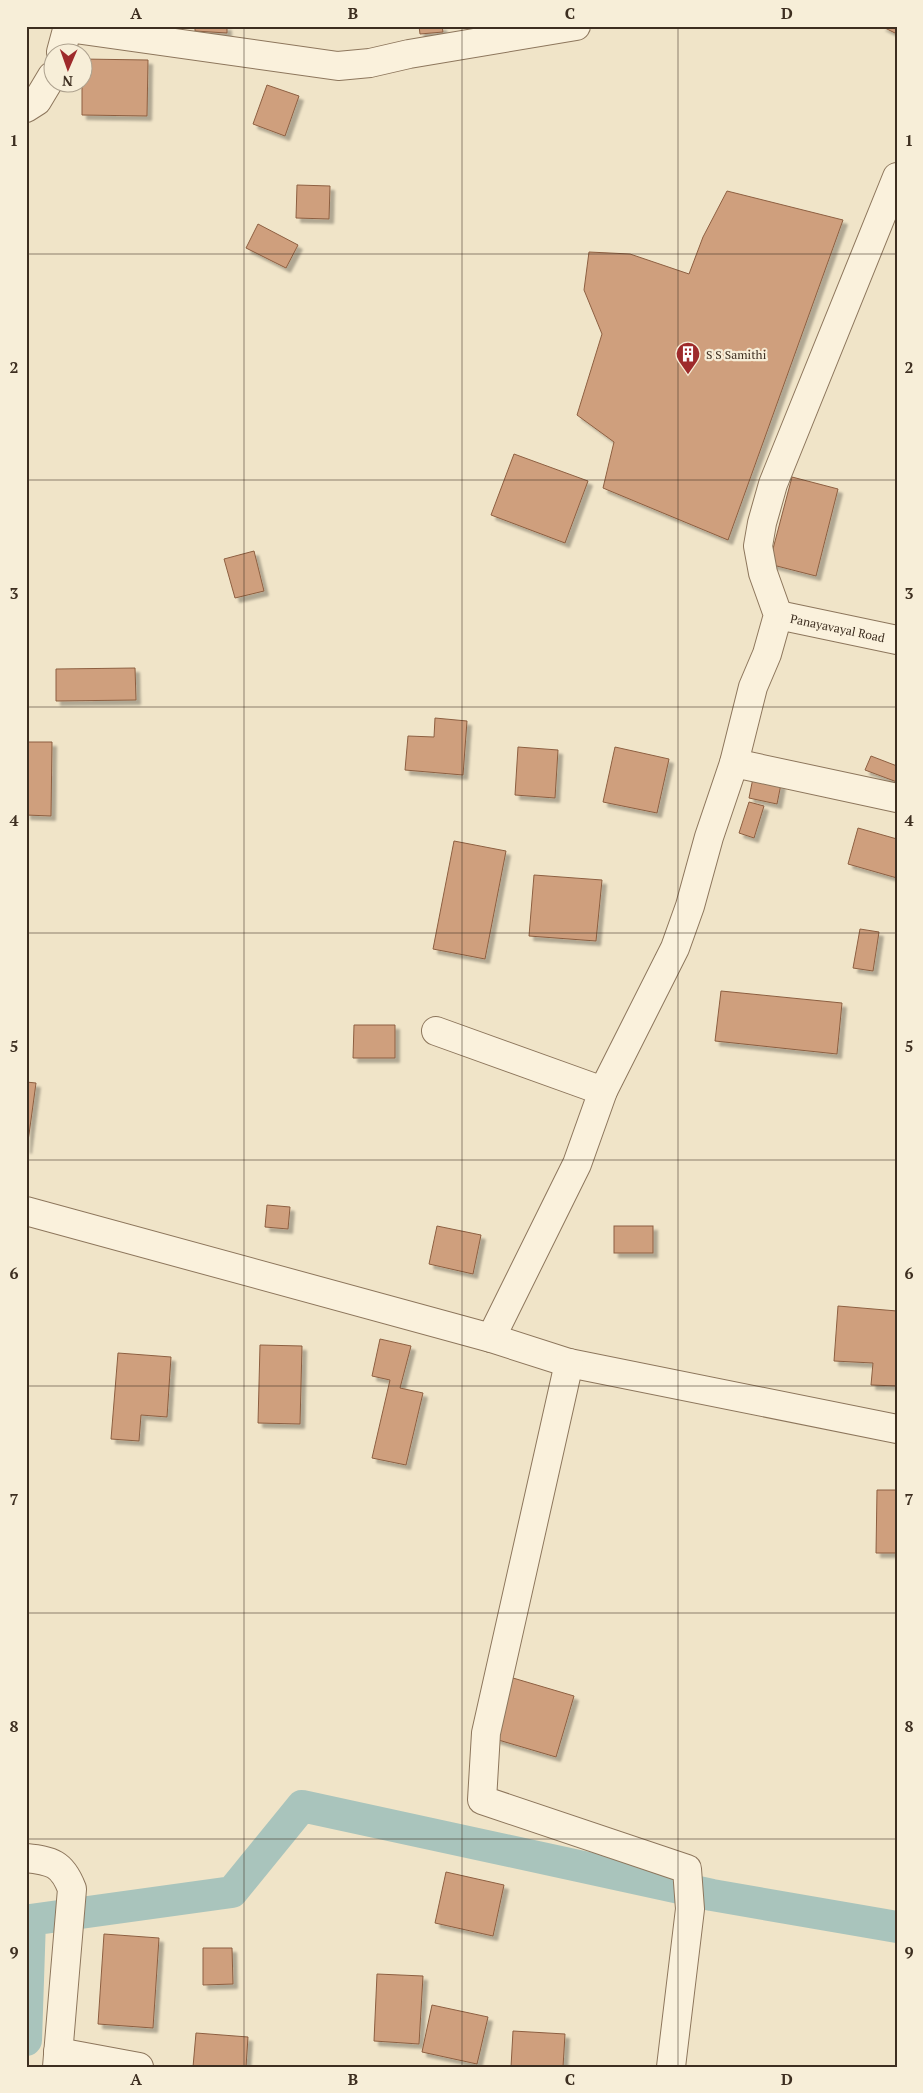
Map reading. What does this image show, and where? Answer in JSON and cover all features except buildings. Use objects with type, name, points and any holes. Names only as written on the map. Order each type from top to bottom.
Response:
[{"type":"street","points":[[66,36],[338,66],[370,63],[408,54],[576,26]]},
{"type":"street","points":[[27,110],[42,92]]},
{"type":"street","points":[[491,1338],[577,1164],[602,1090],[675,948],[734,763],[753,687],[767,654],[778,615],[764,573],[758,546],[762,523],[773,484],[897,177]]},
{"type":"street","name":"Panayavayal Road","points":[[778,615],[897,640]]},
{"type":"street","points":[[734,763],[897,798]]},
{"type":"street","points":[[436,1032],[602,1090]]},
{"type":"street","points":[[26,1211],[491,1338],[569,1363],[897,1429]]},
{"type":"street","points":[[569,1363],[486,1733],[482,1800],[687,1870],[690,1909],[671,2067]]},
{"type":"street","points":[[26,1858],[50,1861],[66,1873],[72,1889],[58,2059],[139,2067]]},
{"type":"waterway","points":[[26,2040],[30,1920],[232,1892],[302,1806],[712,1895],[897,1927]]},
{"type":"place","name":"S S Samithi","points":[[688,375]]}]
